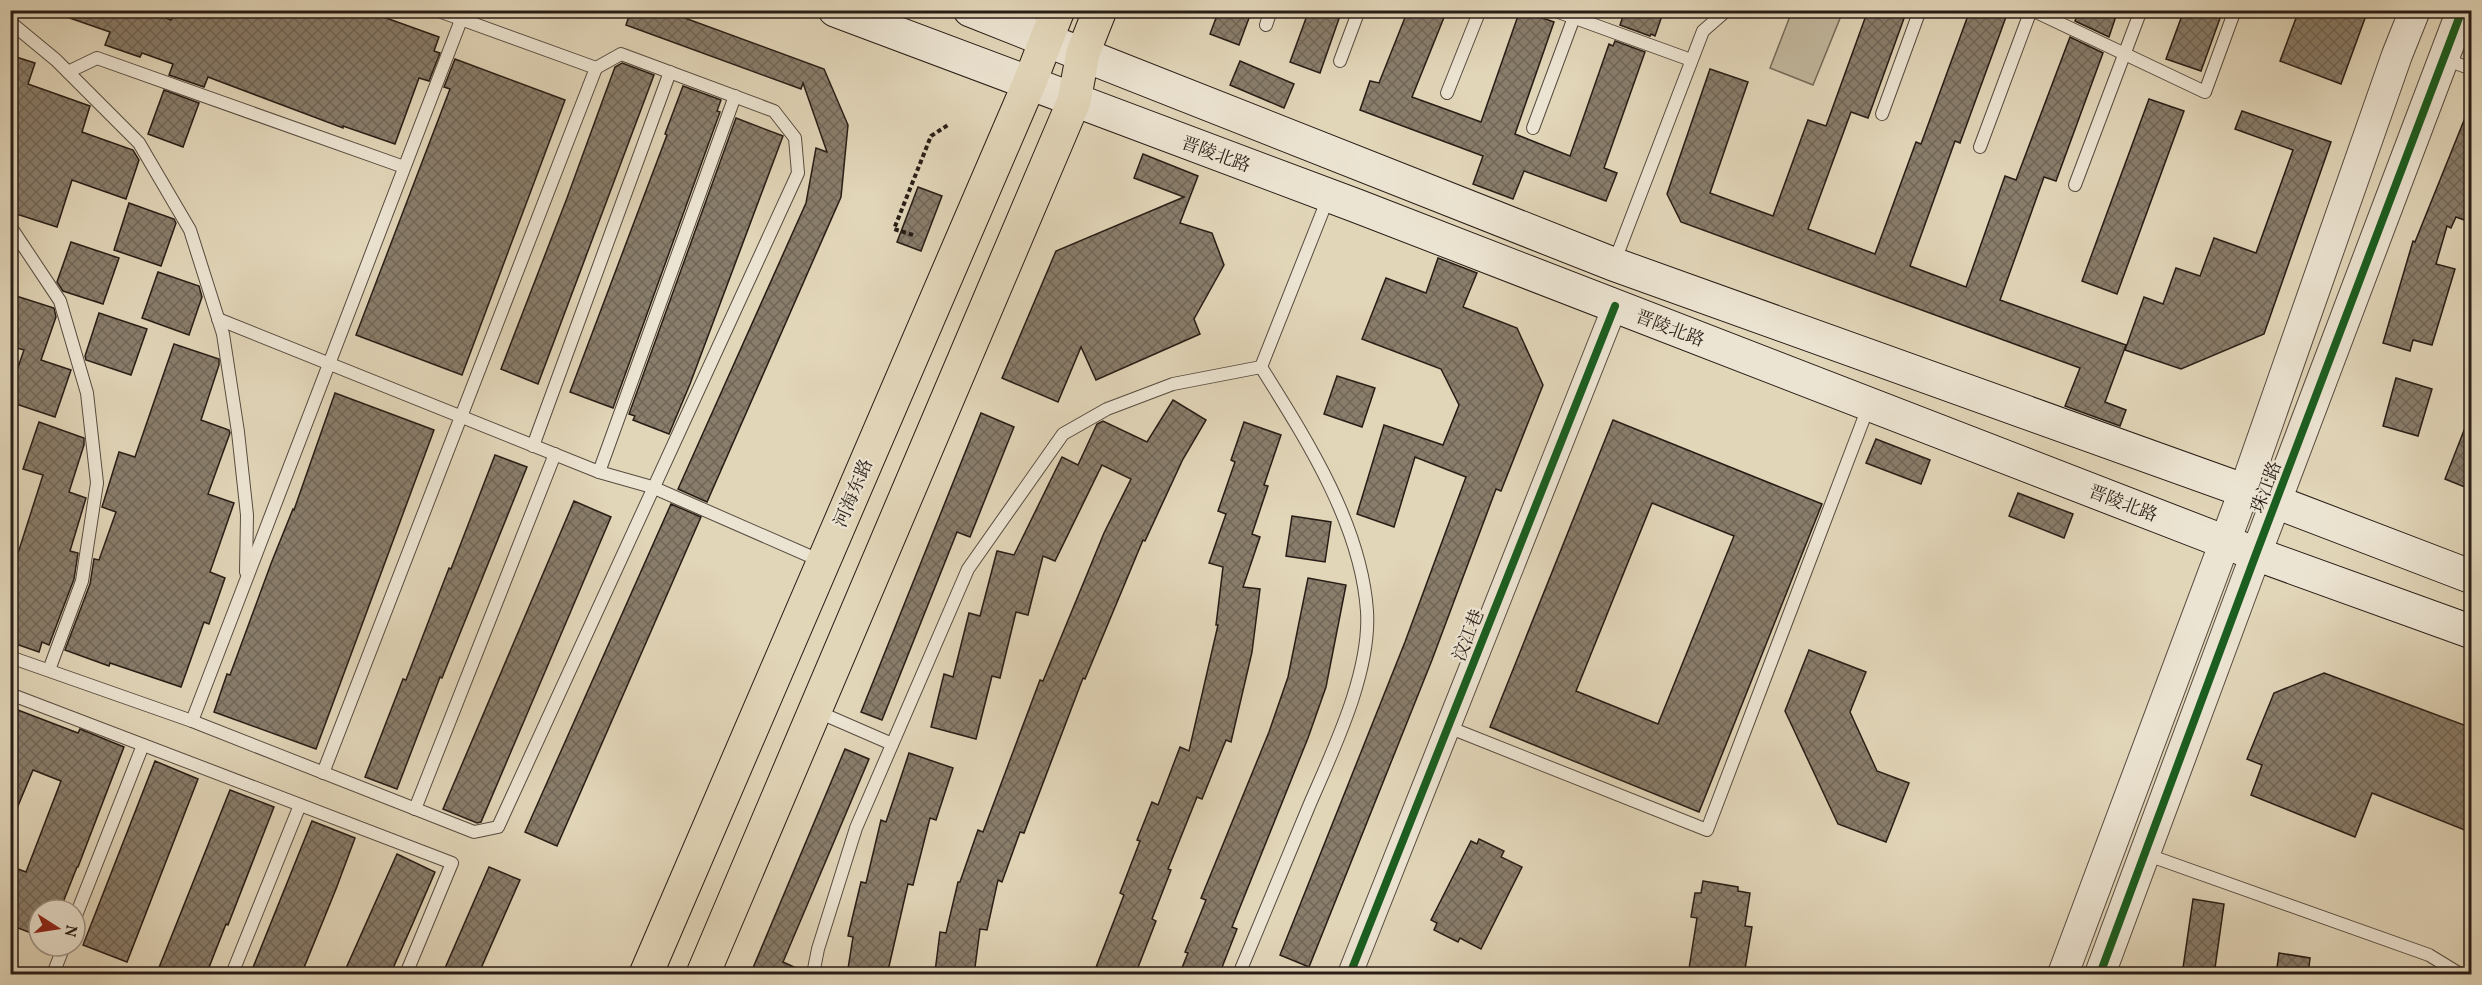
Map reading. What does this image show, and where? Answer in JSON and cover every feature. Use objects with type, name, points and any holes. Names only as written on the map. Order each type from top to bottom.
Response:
[{"type":"main road","name":"晋陵北路","points":[[835,10],[1329,196],[2224,543],[2472,632]]},
{"type":"main road","points":[[970,10],[1052,25],[1083,53],[1613,264],[2276,502],[2472,577]]},
{"type":"main road","points":[[704,975],[1074,101],[1083,53],[1100,10]]},
{"type":"main road","name":"河海东路","points":[[646,975],[1029,84],[1052,25]]},
{"type":"street","name":"珠江路","points":[[2063,975],[2244,491],[2415,10]]},
{"type":"street","name":"珠江路","points":[[2100,975],[2256,554],[2462,10]]},
{"type":"street","name":"汶江巷","points":[[1350,975],[1615,306]]},
{"type":"lane","points":[[436,10],[596,68]]},
{"type":"lane","points":[[1266,25],[1271,10]]},
{"type":"lane","points":[[1340,61],[1359,10]]},
{"type":"lane","points":[[1447,93],[1480,10]]},
{"type":"lane","points":[[1553,10],[1575,14],[1691,60]]},
{"type":"lane","points":[[1613,264],[1703,31],[1727,10]]},
{"type":"lane","points":[[1882,114],[1920,10]]},
{"type":"lane","points":[[1980,147],[2031,10],[2205,92],[2235,10]]},
{"type":"lane","points":[[2075,185],[2141,10]]},
{"type":"lane","points":[[1533,128],[1575,14]]},
{"type":"lane","points":[[192,722],[328,363],[462,20]]},
{"type":"lane","points":[[10,22],[68,72],[139,143],[190,230],[223,334],[246,503],[245,582]]},
{"type":"lane","points":[[10,657],[192,722],[474,832],[498,827],[798,173],[795,138],[774,111],[621,54],[596,68],[323,773]]},
{"type":"lane","points":[[68,72],[97,58],[404,167]]},
{"type":"lane","points":[[2444,59],[2472,69]]},
{"type":"lane","points":[[533,446],[670,72]]},
{"type":"lane","points":[[599,472],[735,96]]},
{"type":"lane","points":[[1262,367],[1329,196]]},
{"type":"lane","points":[[10,226],[60,301],[87,393],[97,483],[82,581],[49,670]]},
{"type":"lane","points":[[218,319],[599,472],[652,487],[824,562]]},
{"type":"lane","points":[[813,975],[818,949],[856,828],[968,569],[1063,434],[1107,409],[1173,384],[1262,367]]},
{"type":"lane","points":[[1239,975],[1346,718],[1363,663],[1367,612],[1354,543],[1314,451],[1262,367]]},
{"type":"lane","points":[[1448,727],[1707,830],[1869,405]]},
{"type":"lane","points":[[416,809],[555,454]]},
{"type":"lane","points":[[10,694],[452,863],[406,975]]},
{"type":"lane","points":[[815,711],[892,744]]},
{"type":"lane","points":[[83,898],[143,745]]},
{"type":"lane","points":[[232,975],[300,805]]},
{"type":"lane","points":[[2145,854],[2428,955],[2460,975]]},
{"type":"lane","points":[[53,975],[59,958]]},
{"type":"path","points":[[913,235],[894,229],[931,136],[948,125]]},
{"type":"shaded area","points":[[1792,11],[1843,11],[1813,85],[1770,68]]},
{"type":"building","points":[[55,10],[145,10],[171,20],[175,10],[364,10],[439,37],[434,51],[440,53],[429,81],[419,78],[395,144],[343,126],[343,128],[208,77],[204,87],[169,75],[173,64],[142,53],[140,57],[105,45],[110,32],[55,13]]},
{"type":"building","points":[[631,10],[663,10],[824,69],[848,125],[841,197],[707,502],[678,489],[806,203],[816,148],[827,152],[803,83],[801,89],[626,25]]},
{"type":"building","points":[[1219,10],[1252,10],[1239,45],[1210,34]]},
{"type":"building","points":[[1309,10],[1342,10],[1320,73],[1290,62]]},
{"type":"building","points":[[1408,10],[1447,10],[1412,97],[1481,122],[1520,10],[1554,22],[1515,134],[1570,156],[1609,44],[1613,46],[1615,41],[1645,52],[1604,168],[1617,173],[1606,201],[1524,171],[1513,199],[1473,184],[1483,156],[1360,110],[1370,81],[1379,83]]},
{"type":"building","points":[[1625,10],[1664,10],[1655,36],[1620,25]]},
{"type":"building","points":[[1868,10],[1907,10],[1868,118],[1851,112],[1808,229],[1875,254],[1916,142],[1921,144],[1970,10],[1989,10],[2006,17],[1960,143],[1955,141],[1910,266],[1966,287],[2005,176],[2016,180],[2070,37],[2103,53],[2056,181],[2044,177],[2000,300],[2126,345],[2105,402],[2126,410],[2120,426],[2065,406],[2080,368],[1681,222],[1667,194],[1710,69],[1748,82],[1710,193],[1773,216],[1808,120],[1826,126]]},
{"type":"building","points":[[2079,10],[2118,10],[2109,37],[2075,21]]},
{"type":"building","points":[[2184,10],[2223,10],[2201,71],[2166,59]]},
{"type":"building","points":[[2299,10],[2368,10],[2341,84],[2280,61]]},
{"type":"building","points":[[10,55],[35,63],[28,84],[90,106],[82,132],[133,150],[139,160],[126,199],[72,180],[57,227],[10,212]]},
{"type":"building","points":[[455,59],[565,100],[462,375],[356,335],[450,89],[444,87]]},
{"type":"building","points":[[1240,61],[1294,84],[1284,108],[1230,85]]},
{"type":"building","points":[[622,63],[654,75],[538,384],[501,369],[615,67]]},
{"type":"building","points":[[683,86],[721,100],[717,111],[720,112],[613,408],[570,392],[667,135],[665,134]]},
{"type":"building","points":[[164,90],[199,103],[183,147],[148,134]]},
{"type":"building","points":[[2149,99],[2184,111],[2117,294],[2082,281]]},
{"type":"building","points":[[2471,103],[2472,177],[2466,192],[2472,194],[2472,223],[2456,217],[2451,228],[2447,226],[2436,264],[2455,269],[2432,345],[2413,340],[2410,351],[2383,343],[2413,241],[2415,242]]},
{"type":"building","points":[[2242,111],[2331,142],[2264,334],[2181,369],[2125,350],[2144,297],[2163,304],[2176,268],[2200,276],[2214,238],[2256,253],[2293,150],[2235,129]]},
{"type":"building","points":[[736,118],[783,136],[669,434],[633,420],[635,416],[629,414]]},
{"type":"building","points":[[1143,154],[1198,176],[1180,223],[1212,233],[1224,265],[1194,319],[1200,334],[1096,380],[1081,347],[1058,402],[1002,378],[1056,251],[1184,197],[1134,178]]},
{"type":"building","points":[[918,187],[942,196],[921,251],[897,242]]},
{"type":"building","points":[[129,203],[174,219],[176,223],[161,266],[114,250]]},
{"type":"building","points":[[71,242],[119,258],[103,304],[63,291],[57,282]]},
{"type":"building","points":[[1438,258],[1477,273],[1463,307],[1517,328],[1543,385],[1501,491],[1496,489],[1432,660],[1309,967],[1280,955],[1405,642],[1466,477],[1415,457],[1394,527],[1357,514],[1384,425],[1443,445],[1459,405],[1441,369],[1362,339],[1386,278],[1426,293]]},
{"type":"building","points":[[158,272],[199,286],[202,297],[189,335],[142,318]]},
{"type":"building","points":[[10,294],[54,308],[56,317],[41,360],[71,370],[55,417],[10,402],[10,390],[24,350],[10,346]]},
{"type":"building","points":[[99,313],[147,329],[131,375],[86,360],[85,356]]},
{"type":"building","points":[[174,344],[219,359],[201,420],[229,430],[230,433],[208,494],[234,503],[210,572],[225,578],[209,624],[204,622],[181,687],[110,663],[109,666],[65,650],[90,584],[94,559],[99,560],[116,512],[102,507],[119,452],[135,457]]},
{"type":"building","points":[[1337,376],[1375,388],[1362,427],[1324,414]]},
{"type":"building","points":[[2396,378],[2432,389],[2418,436],[2383,426]]},
{"type":"building","points":[[335,393],[434,430],[316,749],[214,712],[227,674],[230,675],[272,561],[294,510]]},
{"type":"building","points":[[1173,400],[1206,420],[1183,459],[1145,541],[1143,540],[1085,679],[1083,678],[1024,833],[1020,832],[1002,882],[998,880],[987,930],[980,929],[974,975],[935,972],[940,932],[946,933],[958,882],[960,882],[978,830],[983,832],[1040,680],[1043,681],[1104,533],[1131,479],[1102,465],[1055,561],[1043,556],[1028,615],[1016,612],[1000,678],[992,676],[976,739],[931,727],[944,674],[953,677],[969,613],[980,616],[997,551],[1014,555],[1062,457],[1078,465],[1097,424],[1103,421],[1147,442]]},
{"type":"building","points":[[981,413],[1014,427],[970,537],[957,532],[882,720],[861,712]]},
{"type":"building","points":[[2470,415],[2472,415],[2472,490],[2445,479]]},
{"type":"building","points":[[1613,420],[1822,504],[1699,812],[1490,727]],"holes":[[[1652,503],[1734,536],[1658,724],[1576,691]]]},
{"type":"building","points":[[39,422],[84,438],[84,445],[69,492],[86,498],[70,551],[78,553],[74,579],[49,645],[42,642],[39,652],[10,642],[10,578],[43,475],[23,469]]},
{"type":"building","points":[[1244,422],[1281,435],[1264,485],[1268,486],[1252,534],[1260,537],[1243,587],[1260,589],[1252,652],[1231,742],[1226,740],[1202,799],[1197,797],[1168,869],[1171,870],[1152,919],[1156,921],[1135,975],[1093,975],[1124,895],[1120,893],[1152,802],[1158,805],[1180,747],[1189,751],[1218,625],[1216,625],[1223,567],[1209,563],[1226,514],[1218,511],[1235,462],[1231,460]]},
{"type":"building","points":[[1876,439],[1930,460],[1921,484],[1866,463]]},
{"type":"building","points":[[495,455],[527,467],[442,678],[440,677],[397,789],[365,777],[403,679],[406,680],[449,568],[451,569]]},
{"type":"building","points":[[2018,493],[2073,514],[2064,538],[2009,516]]},
{"type":"building","points":[[574,501],[611,517],[481,822],[477,823],[443,809]]},
{"type":"building","points":[[671,504],[701,517],[557,846],[525,832]]},
{"type":"building","points":[[1292,516],[1331,522],[1325,562],[1286,556]]},
{"type":"building","points":[[1308,578],[1346,585],[1326,687],[1308,738],[1232,927],[1237,929],[1219,975],[1179,975],[1188,953],[1185,952],[1206,900],[1201,898],[1269,732],[1288,677]]},
{"type":"building","points":[[1809,650],[1866,672],[1850,712],[1877,771],[1909,783],[1886,842],[1838,824],[1785,711]]},
{"type":"building","points":[[2324,673],[2472,728],[2472,833],[2372,793],[2355,837],[2251,795],[2262,765],[2247,759],[2274,693]]},
{"type":"building","points":[[10,707],[78,733],[80,729],[124,747],[65,898],[27,898],[27,931],[10,925],[10,907],[17,891],[10,890],[10,866],[26,872],[61,781],[33,770],[10,825]]},
{"type":"building","points":[[845,749],[869,759],[783,962],[805,972],[805,975],[750,975]]},
{"type":"building","points":[[909,753],[953,768],[936,820],[930,818],[913,885],[908,884],[887,975],[847,975],[853,937],[848,936],[861,882],[866,883],[881,820],[886,822]]},
{"type":"building","points":[[155,761],[198,779],[127,962],[87,947],[87,935]]},
{"type":"building","points":[[230,790],[274,807],[228,925],[226,924],[206,975],[156,975]]},
{"type":"building","points":[[312,821],[355,838],[336,889],[301,975],[250,975]]},
{"type":"building","points":[[1479,839],[1504,851],[1501,857],[1522,867],[1481,949],[1460,938],[1458,942],[1434,930],[1437,923],[1431,920],[1471,841],[1477,844]]},
{"type":"building","points":[[397,854],[435,872],[390,975],[343,975]]},
{"type":"building","points":[[489,867],[520,880],[478,975],[442,975]]},
{"type":"building","points":[[1703,881],[1738,887],[1738,891],[1750,893],[1745,926],[1752,927],[1744,975],[1688,975],[1697,918],[1691,917],[1695,893],[1701,893]]},
{"type":"building","points":[[2193,899],[2224,904],[2214,975],[2182,975]]},
{"type":"building","points":[[2279,953],[2310,958],[2308,975],[2276,975]]},
{"type":"cycle path","points":[[2100,974],[2462,10]]},
{"type":"cycle path","points":[[1350,974],[1615,306]]}]
